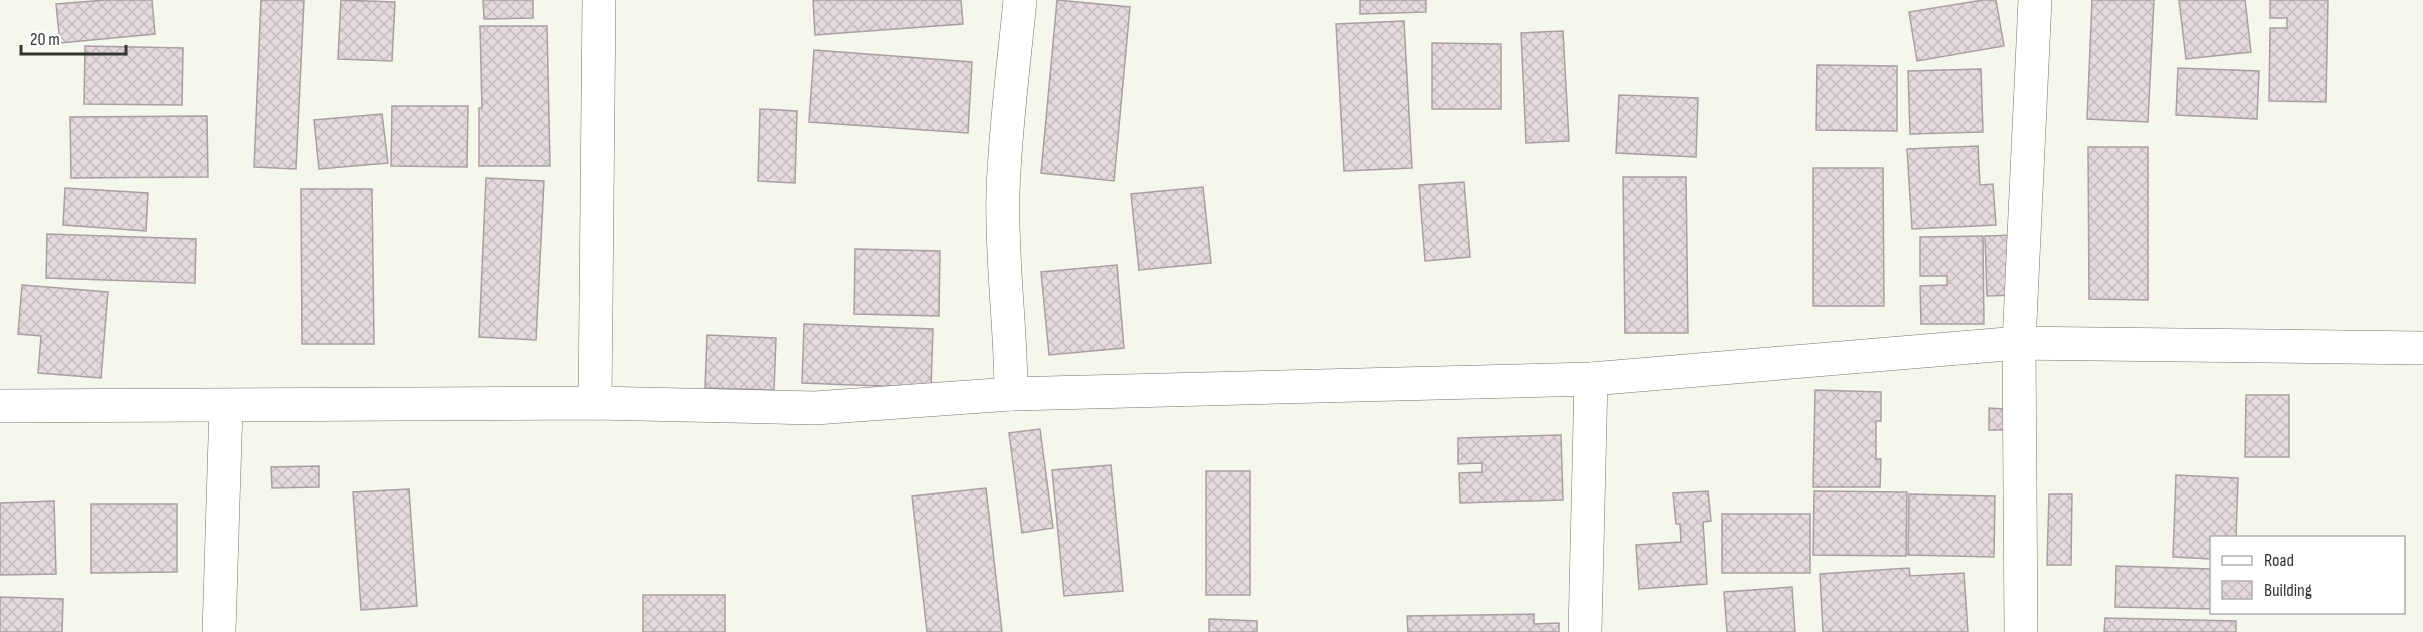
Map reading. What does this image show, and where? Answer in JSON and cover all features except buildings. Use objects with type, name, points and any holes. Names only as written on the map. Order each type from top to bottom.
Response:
[{"type":"street","points":[[596,403],[599,0]]},
{"type":"street","points":[[1011,394],[1011,346],[1004,247],[1003,191],[1020,0]]},
{"type":"street","points":[[2021,632],[2019,343],[2035,0]]},
{"type":"street","points":[[0,406],[596,403],[815,408],[1011,394],[1591,380],[2019,343],[2423,348]]},
{"type":"street","points":[[1585,632],[1591,380]]},
{"type":"street","points":[[219,632],[226,406]]}]
